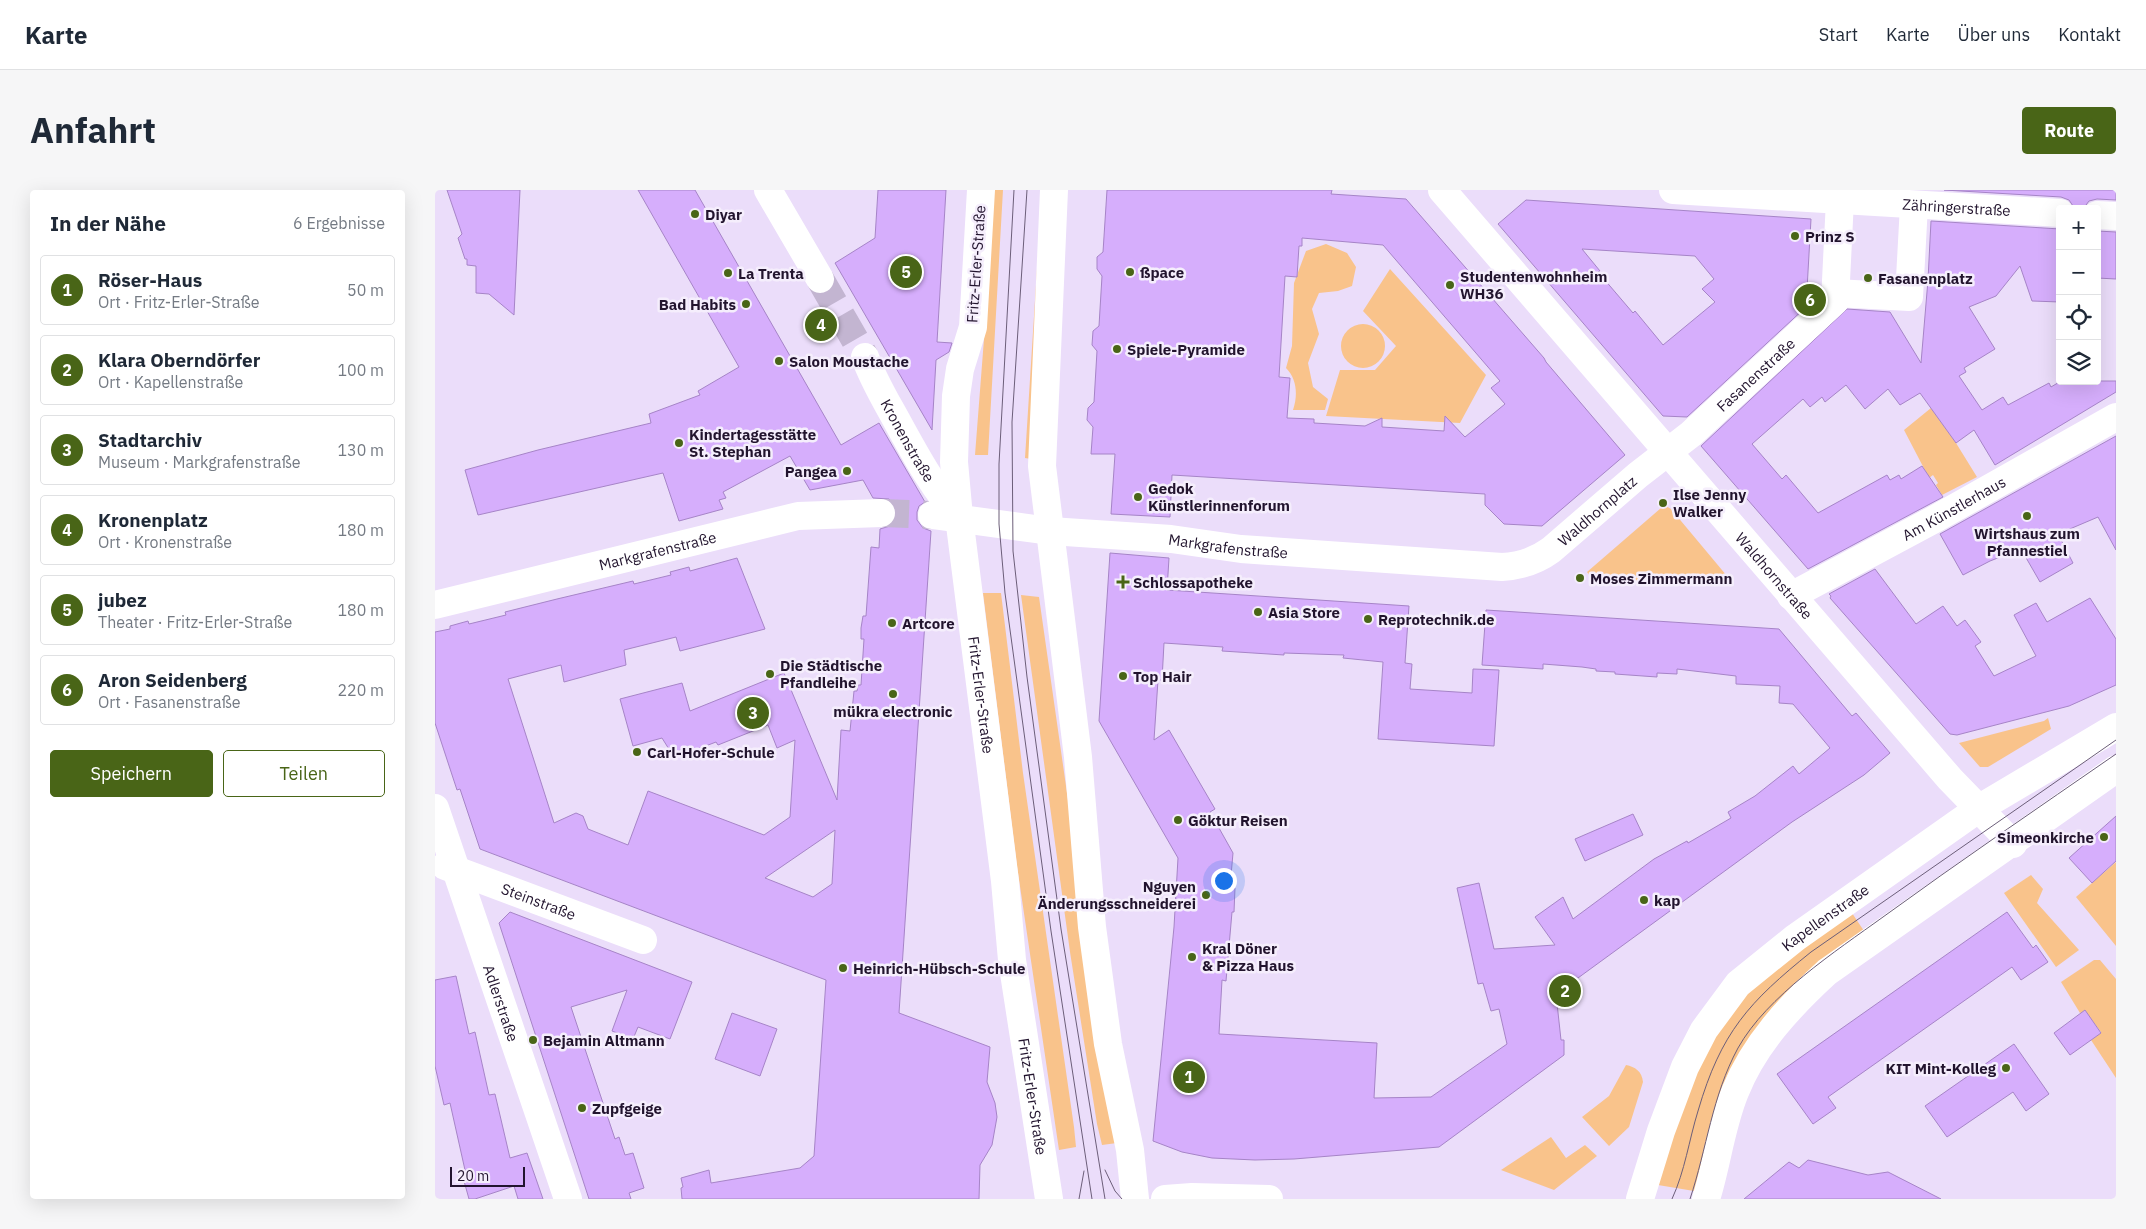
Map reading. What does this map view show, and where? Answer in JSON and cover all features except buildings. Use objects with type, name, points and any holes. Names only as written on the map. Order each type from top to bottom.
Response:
[{"type":"street","points":[[768,190],[820,279]]},
{"type":"street","name":"Fritz-Erler-Straße","points":[[981,190],[973,327],[961,369],[956,396],[954,462],[959,517],[1005,881],[1012,960],[1049,1199]]},
{"type":"street","points":[[1055,190],[1041,466],[1078,757],[1092,927],[1108,1044],[1130,1150],[1135,1199]]},
{"type":"street","name":"Waldhornstraße","points":[[1442,190],[1791,596],[1979,810],[2013,844]]},
{"type":"street","name":"Zähringerstraße","points":[[1673,190],[1840,200],[1875,196],[1914,205],[2056,213]]},
{"type":"street","points":[[1840,200],[1835,293],[1909,297],[1914,205]]},
{"type":"street","points":[[2101,215],[2116,216]]},
{"type":"street","name":"Fasanenstraße","points":[[1668,451],[1691,434],[1835,302],[1835,293]]},
{"type":"street","name":"Kronenstraße","points":[[865,357],[871,374],[911,446],[941,496],[959,517]]},
{"type":"street","name":"Am Künstlerhaus","points":[[1791,596],[1933,520],[2116,417]]},
{"type":"street","name":"Waldhornplatz","points":[[1523,564],[1551,550],[1668,451]]},
{"type":"street","name":"Markgrafenstraße","points":[[435,605],[798,516],[881,513]]},
{"type":"street","name":"Markgrafenstraße","points":[[932,515],[959,517],[1050,531],[1171,539],[1241,549],[1502,567],[1523,564]]},
{"type":"street","name":"Kapellenstraße","points":[[1640,1199],[1661,1131],[1685,1067],[1704,1030],[1738,984],[1769,957],[1979,810],[2116,727]]},
{"type":"street","points":[[1706,1199],[1735,1092],[1745,1071],[1777,1023],[1798,1000],[1827,972],[2013,844],[2116,769]]},
{"type":"street","name":"Adlerstraße","points":[[435,808],[445,866],[568,1199]]},
{"type":"street","name":"Steinstraße","points":[[445,866],[643,940]]},
{"type":"street","points":[[1165,1199],[1192,1197],[1269,1199]]},
{"type":"shaded area","points":[[989,190],[1003,190],[988,455],[975,455],[985,326]]},
{"type":"shaded area","points":[[1042,190],[1031,459],[1025,458]]},
{"type":"shaded area","points":[[1326,244],[1347,253],[1356,267],[1352,286],[1338,291],[1319,293],[1312,309],[1319,334],[1308,363],[1313,387],[1328,399],[1325,410],[1293,410],[1296,399],[1294,382],[1286,368],[1292,346],[1294,283],[1306,251]]},
{"type":"shaded area","points":[[1390,269],[1486,375],[1460,423],[1326,416],[1340,370],[1375,370],[1396,346],[1363,311]]},
{"type":"shaded area","points":[[1367,324],[1379,330],[1384,337],[1384,355],[1379,362],[1372,367],[1359,368],[1351,365],[1344,358],[1341,342],[1344,334],[1351,327]]},
{"type":"shaded area","points":[[1931,408],[1977,477],[1942,495],[1933,475],[1929,478],[1904,430]]},
{"type":"shaded area","points":[[1666,506],[1671,509],[1732,582],[1728,586],[1592,579],[1587,572],[1661,508]]},
{"type":"shaded area","points":[[983,593],[1001,593],[1023,773],[1074,1127],[1076,1147],[1059,1150],[1017,866]]},
{"type":"shaded area","points":[[1021,595],[1039,597],[1117,1143],[1102,1145],[1097,1124],[1070,952]]},
{"type":"shaded area","points":[[2048,718],[2051,729],[1988,767],[1980,767],[1959,743],[2044,721]]},
{"type":"shaded area","points":[[2116,862],[2116,946],[2076,897]]},
{"type":"shaded area","points":[[2031,875],[2043,889],[2037,903],[2079,950],[2056,967],[2004,893]]},
{"type":"shaded area","points":[[1852,913],[1864,931],[1784,1001],[1700,1192],[1658,1185],[1689,1089],[1724,1021],[1738,1002],[1764,976],[1792,954]]},
{"type":"shaded area","points":[[2094,960],[2100,960],[2116,979],[2116,1078],[2091,1040],[2101,1032],[2085,1011],[2080,1013],[2061,982]]},
{"type":"shaded area","points":[[1626,1065],[1637,1070],[1643,1082],[1629,1127],[1609,1146],[1582,1117],[1609,1096]]},
{"type":"shaded area","points":[[1551,1137],[1566,1158],[1585,1145],[1597,1156],[1554,1190],[1501,1170]]},
{"type":"tunnel","points":[[820,279],[865,357]]},
{"type":"tunnel","points":[[881,513],[932,515]]},
{"type":"tram line","points":[[1014,190],[999,464],[999,524],[1005,593],[1051,931],[1092,1199]]},
{"type":"tram line","points":[[1027,190],[1012,422],[1013,551],[1027,677],[1061,929],[1105,1199]]},
{"type":"tram line","points":[[1672,1199],[1684,1166],[1698,1111],[1717,1060],[1728,1039],[1754,1003],[1811,952],[2116,740]]},
{"type":"tram line","points":[[1690,1199],[1716,1103],[1729,1066],[1738,1048],[1766,1010],[1804,976],[1845,944],[2116,754]]},
{"type":"tram line","points":[[1105,1170],[1115,1191],[1122,1199]]},
{"type":"tram line","points":[[1079,1199],[1084,1171]]},
{"type":"place","name":"Diyar","points":[[695,214]]},
{"type":"place","name":"Prinz S","points":[[1795,236]]},
{"type":"place","name":"jubez","points":[[906,272]]},
{"type":"place","name":"ßpace","points":[[1130,272]]},
{"type":"place","name":"La Trenta","points":[[728,273]]},
{"type":"place","name":"Fasanenplatz","points":[[1868,278]]},
{"type":"place","name":"Studentenwohnheim WH36","points":[[1450,285]]},
{"type":"place","name":"Aron Seidenberg","points":[[1810,300]]},
{"type":"place","name":"Bad Habits","points":[[746,304]]},
{"type":"place","name":"Kronenplatz","points":[[821,325]]},
{"type":"place","name":"Spiele-Pyramide","points":[[1117,349]]},
{"type":"place","name":"Salon Moustache","points":[[779,361]]},
{"type":"place","name":"Kindertagesstätte St. Stephan","points":[[679,443]]},
{"type":"place","name":"Pangea","points":[[847,471]]},
{"type":"place","name":"Gedok Künstlerinnenforum","points":[[1138,497]]},
{"type":"place","name":"Ilse Jenny Walker","points":[[1663,503]]},
{"type":"place","name":"Wirtshaus zum Pfannestiel","points":[[2027,516]]},
{"type":"place","name":"Moses Zimmermann","points":[[1580,578]]},
{"type":"place","name":"Schlossapotheke","points":[[1123,582]]},
{"type":"place","name":"Asia Store","points":[[1258,612]]},
{"type":"place","name":"Reprotechnik.de","points":[[1368,619]]},
{"type":"place","name":"Artcore","points":[[892,623]]},
{"type":"place","name":"Die Städtische Pfandleihe","points":[[770,674]]},
{"type":"place","name":"Top Hair","points":[[1123,676]]},
{"type":"place","name":"mükra electronic","points":[[893,694]]},
{"type":"place","name":"Stadtarchiv","points":[[753,713]]},
{"type":"place","name":"Carl-Hofer-Schule","points":[[637,752]]},
{"type":"place","name":"Göktur Reisen","points":[[1178,820]]},
{"type":"place","name":"Simeonkirche","points":[[2104,837]]},
{"type":"place","name":"Nguyen Änderungsschneiderei","points":[[1206,895]]},
{"type":"place","name":"kap","points":[[1644,900]]},
{"type":"place","name":"Kral Döner & Pizza Haus","points":[[1192,957]]},
{"type":"place","name":"Heinrich-Hübsch-Schule","points":[[843,968]]},
{"type":"place","name":"Klara Oberndörfer","points":[[1565,991]]},
{"type":"place","name":"Bejamin Altmann","points":[[533,1040]]},
{"type":"place","name":"KIT Mint-Kolleg","points":[[2006,1068]]},
{"type":"place","name":"Röser-Haus","points":[[1189,1077]]},
{"type":"place","name":"Zupfgeige","points":[[582,1108]]}]
